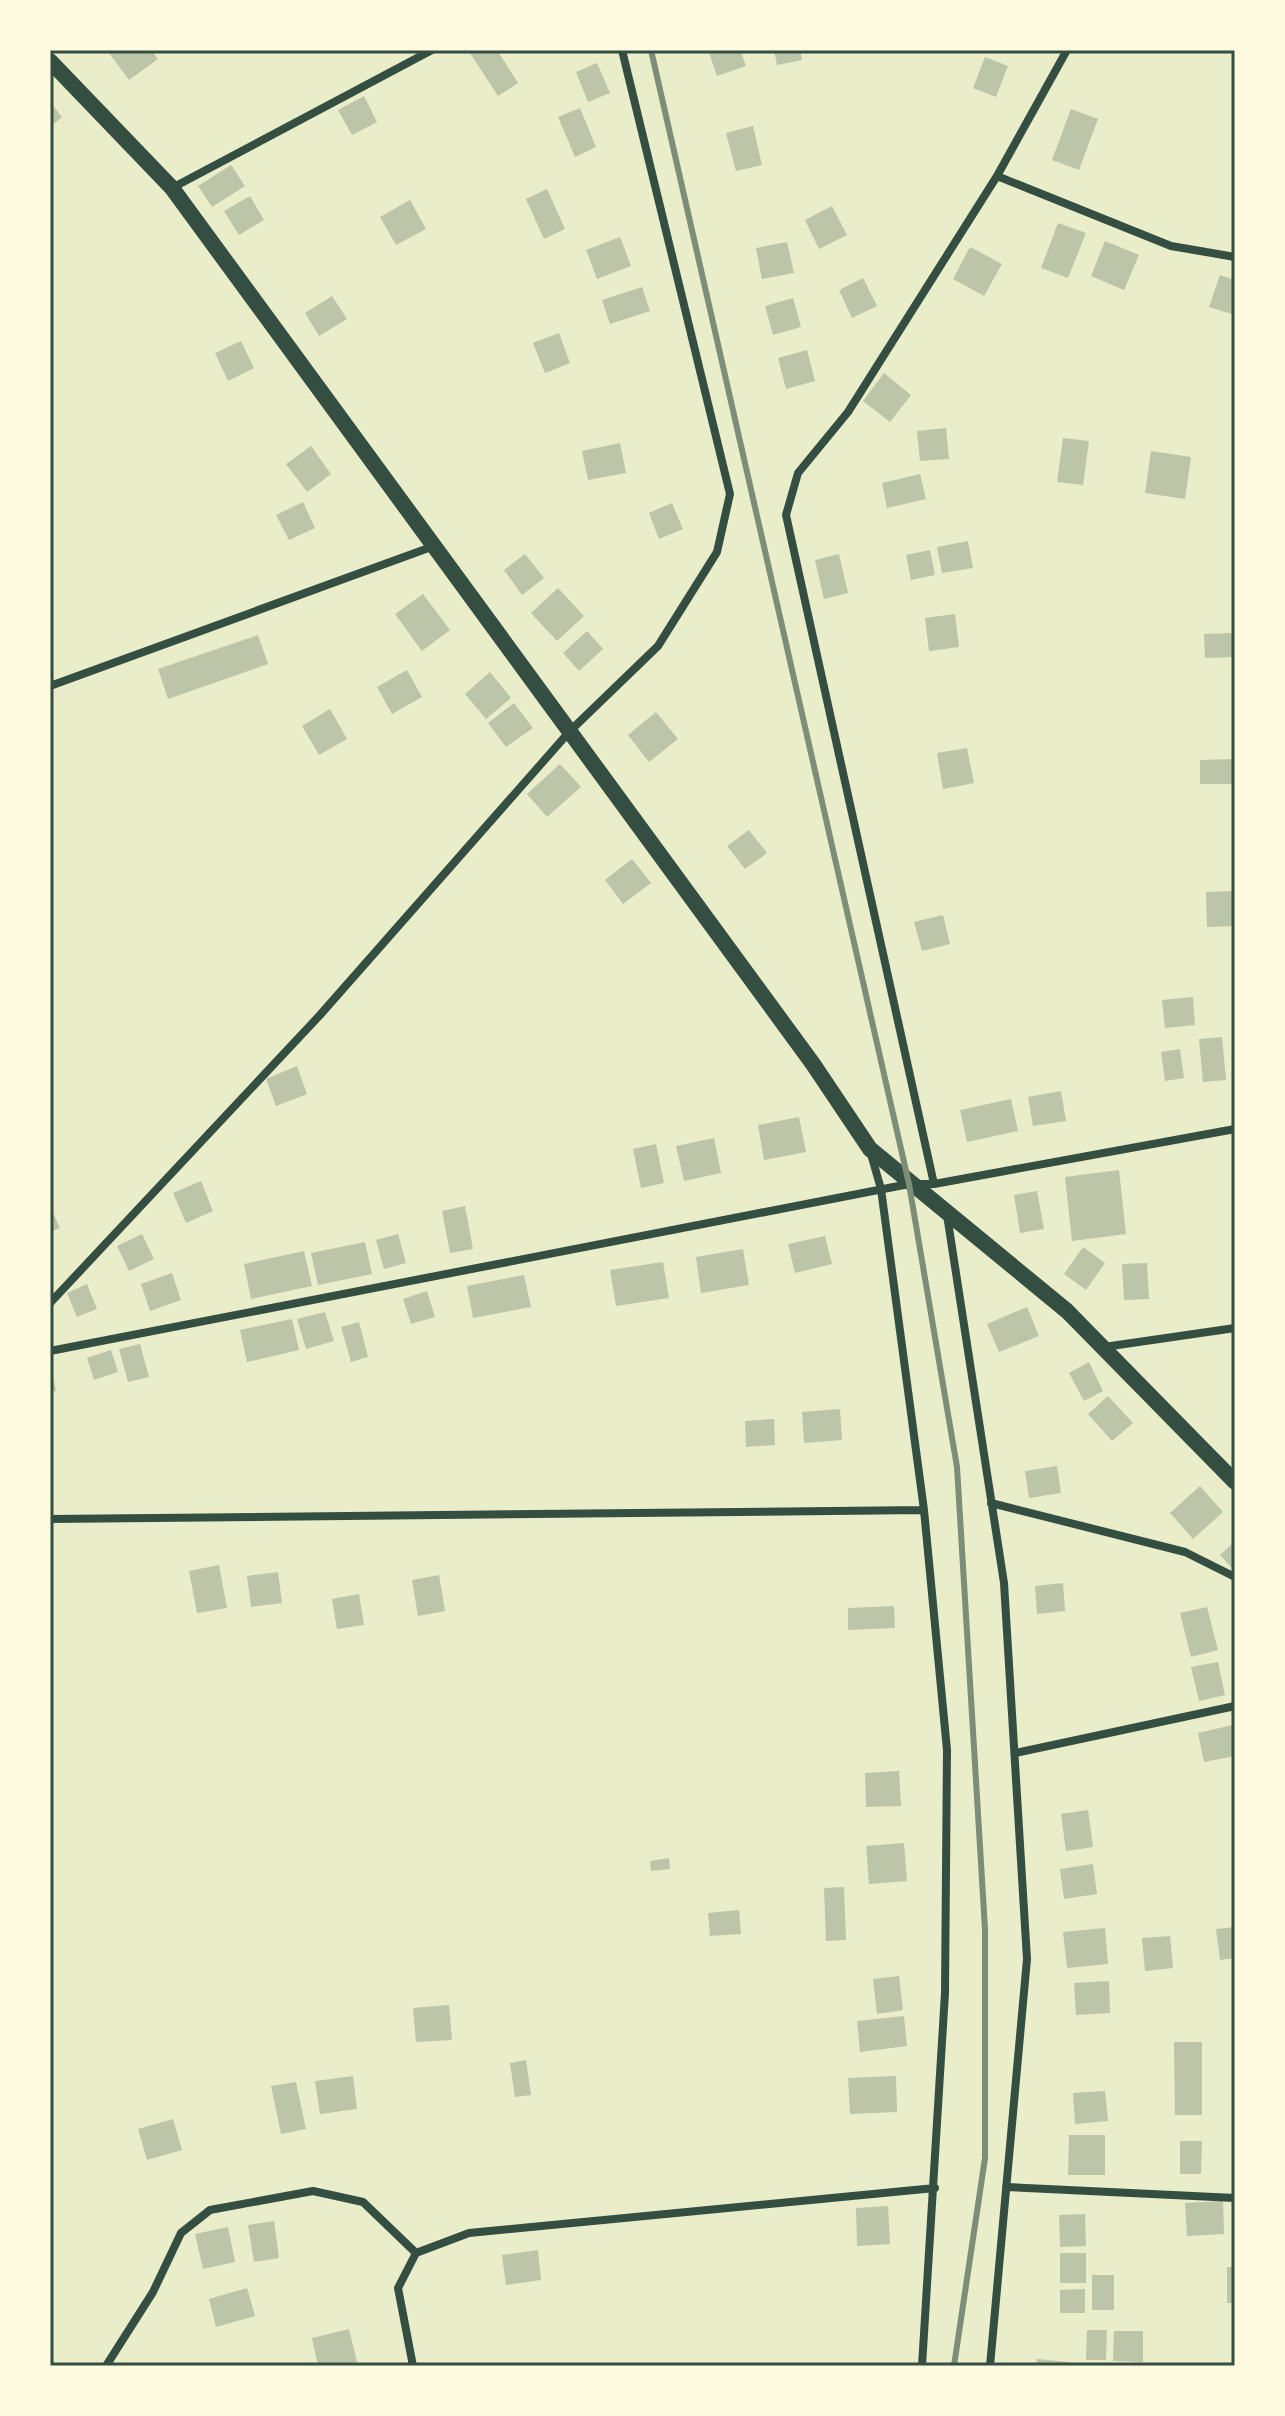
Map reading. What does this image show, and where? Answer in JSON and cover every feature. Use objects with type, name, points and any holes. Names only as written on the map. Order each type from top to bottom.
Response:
[{"type":"main road","points":[[50,61],[172,188],[813,1064],[870,1149],[1067,1311],[1235,1482]]},
{"type":"street","points":[[172,188],[432,50]]},
{"type":"street","points":[[50,1303],[320,1015],[570,731],[658,646],[717,552],[730,494],[622,50]]},
{"type":"street","points":[[934,1184],[786,515],[798,473],[848,412],[997,176],[1067,50]]},
{"type":"street","points":[[997,176],[1171,246],[1235,257]]},
{"type":"street","points":[[50,686],[435,546]]},
{"type":"street","points":[[50,1351],[881,1189],[934,1184],[1235,1129]]},
{"type":"street","points":[[870,1149],[881,1189],[924,1510],[947,1750],[945,1993],[922,2366]]},
{"type":"street","points":[[947,1214],[1004,1583],[1027,1959],[990,2366]]},
{"type":"street","points":[[1103,1347],[1235,1328]]},
{"type":"street","points":[[991,1503],[1185,1552],[1235,1577]]},
{"type":"street","points":[[50,1519],[924,1510]]},
{"type":"street","points":[[1015,1753],[1235,1706]]},
{"type":"street","points":[[1006,2187],[1235,2198]]},
{"type":"street","points":[[413,2366],[398,2288],[416,2253],[469,2233],[935,2188]]},
{"type":"street","points":[[106,2366],[153,2292],[181,2233],[210,2210],[313,2191],[363,2202],[416,2253]]},
{"type":"building","points":[[113,50],[151,50],[158,59],[129,80],[109,53]]},
{"type":"building","points":[[474,50],[497,50],[518,83],[498,96],[470,53]]},
{"type":"building","points":[[708,50],[740,50],[746,66],[717,76]]},
{"type":"building","points":[[774,50],[800,50],[802,60],[777,65]]},
{"type":"building","points":[[985,57],[1008,66],[996,97],[973,88]]},
{"type":"building","points":[[597,63],[610,93],[588,102],[576,72]]},
{"type":"building","points":[[364,96],[377,122],[352,135],[338,110]]},
{"type":"building","points":[[50,102],[62,117],[50,127]]},
{"type":"building","points":[[580,108],[596,147],[575,157],[558,117]]},
{"type":"building","points":[[1071,109],[1098,119],[1079,170],[1052,160]]},
{"type":"building","points":[[753,126],[762,165],[736,171],[726,133]]},
{"type":"building","points":[[231,165],[245,186],[212,207],[198,186]]},
{"type":"building","points":[[547,189],[565,229],[544,239],[526,199]]},
{"type":"building","points":[[250,196],[264,220],[239,235],[224,211]]},
{"type":"building","points":[[410,200],[426,229],[396,245],[380,217]]},
{"type":"building","points":[[832,206],[847,235],[819,249],[805,220]]},
{"type":"building","points":[[1058,223],[1086,233],[1068,278],[1041,268]]},
{"type":"building","points":[[620,237],[631,266],[597,279],[586,250]]},
{"type":"building","points":[[1105,241],[1139,255],[1124,290],[1091,276]]},
{"type":"building","points":[[787,242],[794,273],[762,279],[756,248]]},
{"type":"building","points":[[970,247],[1002,264],[984,296],[953,279]]},
{"type":"building","points":[[1220,275],[1235,280],[1235,315],[1209,307]]},
{"type":"building","points":[[863,278],[877,306],[852,318],[839,290]]},
{"type":"building","points":[[642,287],[650,311],[610,324],[602,300]]},
{"type":"building","points":[[332,296],[347,319],[319,336],[305,313]]},
{"type":"building","points":[[793,298],[801,327],[773,335],[765,306]]},
{"type":"building","points":[[559,333],[570,363],[545,373],[533,343]]},
{"type":"building","points":[[241,341],[254,368],[228,381],[215,353]]},
{"type":"building","points":[[807,350],[815,381],[786,389],[778,358]]},
{"type":"building","points":[[884,373],[911,395],[890,422],[863,401]]},
{"type":"building","points":[[946,428],[949,459],[920,461],[917,431]]},
{"type":"building","points":[[1063,438],[1089,441],[1083,485],[1057,482]]},
{"type":"building","points":[[620,443],[626,473],[588,480],[582,451]]},
{"type":"building","points":[[311,446],[331,474],[307,492],[286,464]]},
{"type":"building","points":[[1151,451],[1191,457],[1185,499],[1145,493]]},
{"type":"building","points":[[920,474],[926,499],[887,508],[882,483]]},
{"type":"building","points":[[303,502],[315,528],[289,540],[276,515]]},
{"type":"building","points":[[672,503],[683,529],[659,539],[649,513]]},
{"type":"building","points":[[968,541],[973,568],[942,573],[937,547]]},
{"type":"building","points":[[930,550],[935,575],[911,580],[906,555]]},
{"type":"building","points":[[525,554],[544,578],[522,595],[504,570]]},
{"type":"building","points":[[839,554],[848,593],[824,599],[815,560]]},
{"type":"building","points":[[558,588],[584,616],[557,641],[531,613]]},
{"type":"building","points":[[423,594],[450,630],[422,651],[395,614]]},
{"type":"building","points":[[955,614],[959,647],[929,651],[925,618]]},
{"type":"building","points":[[587,631],[603,649],[579,671],[563,653]]},
{"type":"building","points":[[1235,633],[1235,657],[1205,658],[1204,634]]},
{"type":"building","points":[[258,635],[268,664],[168,699],[158,669]]},
{"type":"building","points":[[407,670],[422,697],[392,714],[377,687]]},
{"type":"building","points":[[490,672],[511,698],[486,719],[465,694]]},
{"type":"building","points":[[514,703],[533,728],[506,747],[488,723]]},
{"type":"building","points":[[330,709],[347,739],[319,755],[302,726]]},
{"type":"building","points":[[656,712],[678,739],[649,762],[628,735]]},
{"type":"building","points":[[967,748],[974,783],[943,789],[937,753]]},
{"type":"building","points":[[1235,759],[1235,784],[1200,784],[1200,760]]},
{"type":"building","points":[[560,764],[581,787],[547,817],[527,794]]},
{"type":"building","points":[[749,830],[767,853],[745,869],[727,846]]},
{"type":"building","points":[[632,859],[651,883],[623,904],[605,880]]},
{"type":"building","points":[[1235,891],[1235,926],[1207,927],[1206,892]]},
{"type":"building","points":[[943,915],[950,944],[922,951],[914,922]]},
{"type":"building","points":[[1193,997],[1195,1025],[1165,1028],[1162,1000]]},
{"type":"building","points":[[1222,1037],[1226,1080],[1203,1082],[1199,1039]]},
{"type":"building","points":[[1180,1049],[1184,1078],[1165,1081],[1161,1052]]},
{"type":"building","points":[[297,1066],[307,1094],[276,1106],[266,1079]]},
{"type":"building","points":[[1061,1091],[1066,1121],[1033,1126],[1028,1097]]},
{"type":"building","points":[[1011,1099],[1018,1131],[967,1142],[960,1110]]},
{"type":"building","points":[[799,1117],[806,1152],[764,1160],[758,1125]]},
{"type":"building","points":[[714,1138],[721,1173],[684,1181],[676,1146]]},
{"type":"building","points":[[656,1144],[664,1183],[641,1188],[633,1149]]},
{"type":"building","points":[[1119,1170],[1126,1234],[1072,1241],[1065,1177]]},
{"type":"building","points":[[201,1181],[213,1211],[186,1223],[173,1193]]},
{"type":"building","points":[[1037,1191],[1044,1229],[1020,1233],[1014,1195]]},
{"type":"building","points":[[50,1206],[60,1228],[50,1232]]},
{"type":"building","points":[[465,1206],[473,1249],[450,1253],[442,1211]]},
{"type":"building","points":[[142,1234],[154,1259],[129,1271],[117,1246]]},
{"type":"building","points":[[398,1234],[406,1263],[384,1269],[376,1240]]},
{"type":"building","points":[[825,1236],[832,1264],[795,1273],[788,1244]]},
{"type":"building","points":[[365,1242],[372,1274],[318,1285],[311,1253]]},
{"type":"building","points":[[1083,1247],[1105,1263],[1086,1290],[1064,1274]]},
{"type":"building","points":[[743,1249],[749,1285],[701,1293],[696,1257]]},
{"type":"building","points":[[304,1251],[312,1286],[251,1299],[244,1264]]},
{"type":"building","points":[[663,1262],[669,1298],[616,1306],[610,1270]]},
{"type":"building","points":[[1147,1263],[1149,1299],[1124,1300],[1122,1264]]},
{"type":"building","points":[[172,1273],[181,1300],[150,1311],[141,1284]]},
{"type":"building","points":[[524,1275],[531,1307],[473,1318],[467,1286]]},
{"type":"building","points":[[87,1284],[97,1309],[77,1317],[67,1293]]},
{"type":"building","points":[[427,1291],[435,1317],[411,1324],[403,1299]]},
{"type":"building","points":[[1027,1307],[1039,1336],[999,1352],[987,1324]]},
{"type":"building","points":[[325,1312],[334,1341],[306,1349],[297,1319]]},
{"type":"building","points":[[292,1319],[299,1350],[247,1362],[240,1330]]},
{"type":"building","points":[[359,1322],[368,1357],[351,1362],[341,1327]]},
{"type":"building","points":[[140,1344],[149,1377],[128,1382],[119,1349]]},
{"type":"building","points":[[111,1350],[118,1372],[94,1380],[87,1358]]},
{"type":"building","points":[[1089,1362],[1103,1391],[1084,1401],[1069,1373]]},
{"type":"building","points":[[50,1365],[56,1391],[50,1392]]},
{"type":"building","points":[[1108,1396],[1133,1423],[1112,1441],[1088,1414]]},
{"type":"building","points":[[840,1409],[842,1440],[804,1443],[802,1412]]},
{"type":"building","points":[[774,1419],[775,1445],[746,1447],[745,1421]]},
{"type":"building","points":[[1057,1466],[1061,1493],[1029,1498],[1025,1471]]},
{"type":"building","points":[[1200,1486],[1223,1512],[1193,1539],[1170,1513]]},
{"type":"building","points":[[1235,1541],[1235,1571],[1220,1555]]},
{"type":"building","points":[[219,1565],[227,1608],[197,1613],[189,1571]]},
{"type":"building","points":[[278,1572],[282,1603],[251,1607],[247,1576]]},
{"type":"building","points":[[439,1575],[445,1611],[418,1616],[412,1580]]},
{"type":"building","points":[[1063,1583],[1065,1611],[1037,1614],[1035,1586]]},
{"type":"building","points":[[359,1594],[364,1625],[337,1629],[332,1599]]},
{"type":"building","points":[[894,1606],[895,1628],[848,1630],[848,1608]]},
{"type":"building","points":[[1207,1607],[1218,1650],[1191,1657],[1180,1613]]},
{"type":"building","points":[[1218,1662],[1225,1695],[1199,1701],[1191,1667]]},
{"type":"building","points":[[1233,1725],[1235,1756],[1204,1762],[1198,1733]]},
{"type":"building","points":[[899,1771],[901,1806],[866,1807],[865,1773]]},
{"type":"building","points":[[1088,1810],[1093,1847],[1066,1851],[1061,1814]]},
{"type":"building","points":[[904,1843],[907,1881],[869,1884],[866,1846]]},
{"type":"building","points":[[669,1858],[670,1869],[651,1871],[650,1861]]},
{"type":"building","points":[[1093,1864],[1097,1894],[1064,1899],[1060,1869]]},
{"type":"building","points":[[844,1887],[846,1940],[826,1941],[824,1888]]},
{"type":"building","points":[[739,1910],[741,1934],[710,1936],[708,1913]]},
{"type":"building","points":[[1235,1927],[1235,1958],[1220,1960],[1216,1929]]},
{"type":"building","points":[[1105,1928],[1108,1964],[1067,1968],[1063,1932]]},
{"type":"building","points":[[1170,1936],[1173,1968],[1145,1971],[1142,1938]]},
{"type":"building","points":[[899,1976],[903,2010],[877,2014],[873,1979]]},
{"type":"building","points":[[1109,1981],[1110,2013],[1076,2015],[1074,1983]]},
{"type":"building","points":[[449,2005],[452,2040],[416,2042],[413,2008]]},
{"type":"building","points":[[904,2016],[907,2046],[860,2052],[857,2021]]},
{"type":"building","points":[[1174,2042],[1202,2042],[1202,2115],[1175,2115]]},
{"type":"building","points":[[526,2060],[531,2095],[515,2097],[510,2063]]},
{"type":"building","points":[[353,2076],[357,2109],[320,2114],[315,2081]]},
{"type":"building","points":[[896,2076],[897,2112],[850,2114],[848,2078]]},
{"type":"building","points":[[296,2082],[306,2129],[281,2134],[271,2086]]},
{"type":"building","points":[[1105,2091],[1108,2121],[1075,2124],[1073,2093]]},
{"type":"building","points":[[173,2119],[182,2150],[147,2160],[138,2129]]},
{"type":"building","points":[[1069,2135],[1105,2135],[1105,2175],[1068,2175]]},
{"type":"building","points":[[1180,2141],[1202,2141],[1201,2174],[1180,2174]]},
{"type":"building","points":[[1223,2201],[1224,2234],[1187,2236],[1185,2203]]},
{"type":"building","points":[[888,2206],[890,2244],[857,2246],[856,2208]]},
{"type":"building","points":[[1085,2214],[1086,2246],[1060,2247],[1059,2215]]},
{"type":"building","points":[[274,2221],[279,2258],[254,2262],[248,2225]]},
{"type":"building","points":[[228,2227],[235,2262],[203,2269],[195,2234]]},
{"type":"building","points":[[538,2250],[541,2280],[506,2285],[502,2255]]},
{"type":"building","points":[[1060,2253],[1086,2253],[1086,2283],[1060,2283]]},
{"type":"building","points":[[1227,2267],[1235,2267],[1235,2303],[1227,2303]]},
{"type":"building","points":[[1092,2275],[1114,2275],[1114,2310],[1092,2310]]},
{"type":"building","points":[[247,2288],[255,2316],[216,2327],[209,2299]]},
{"type":"building","points":[[1085,2289],[1085,2313],[1060,2313],[1060,2290]]},
{"type":"building","points":[[349,2329],[357,2362],[318,2366],[312,2338]]},
{"type":"building","points":[[1087,2330],[1107,2330],[1106,2360],[1086,2360]]},
{"type":"building","points":[[1114,2331],[1143,2331],[1143,2362],[1113,2361]]},
{"type":"building","points":[[1037,2359],[1069,2362],[1069,2366],[1036,2366]]},
{"type":"railway","points":[[651,50],[909,1184],[957,1467],[985,1929],[985,2158],[954,2366]]}]
